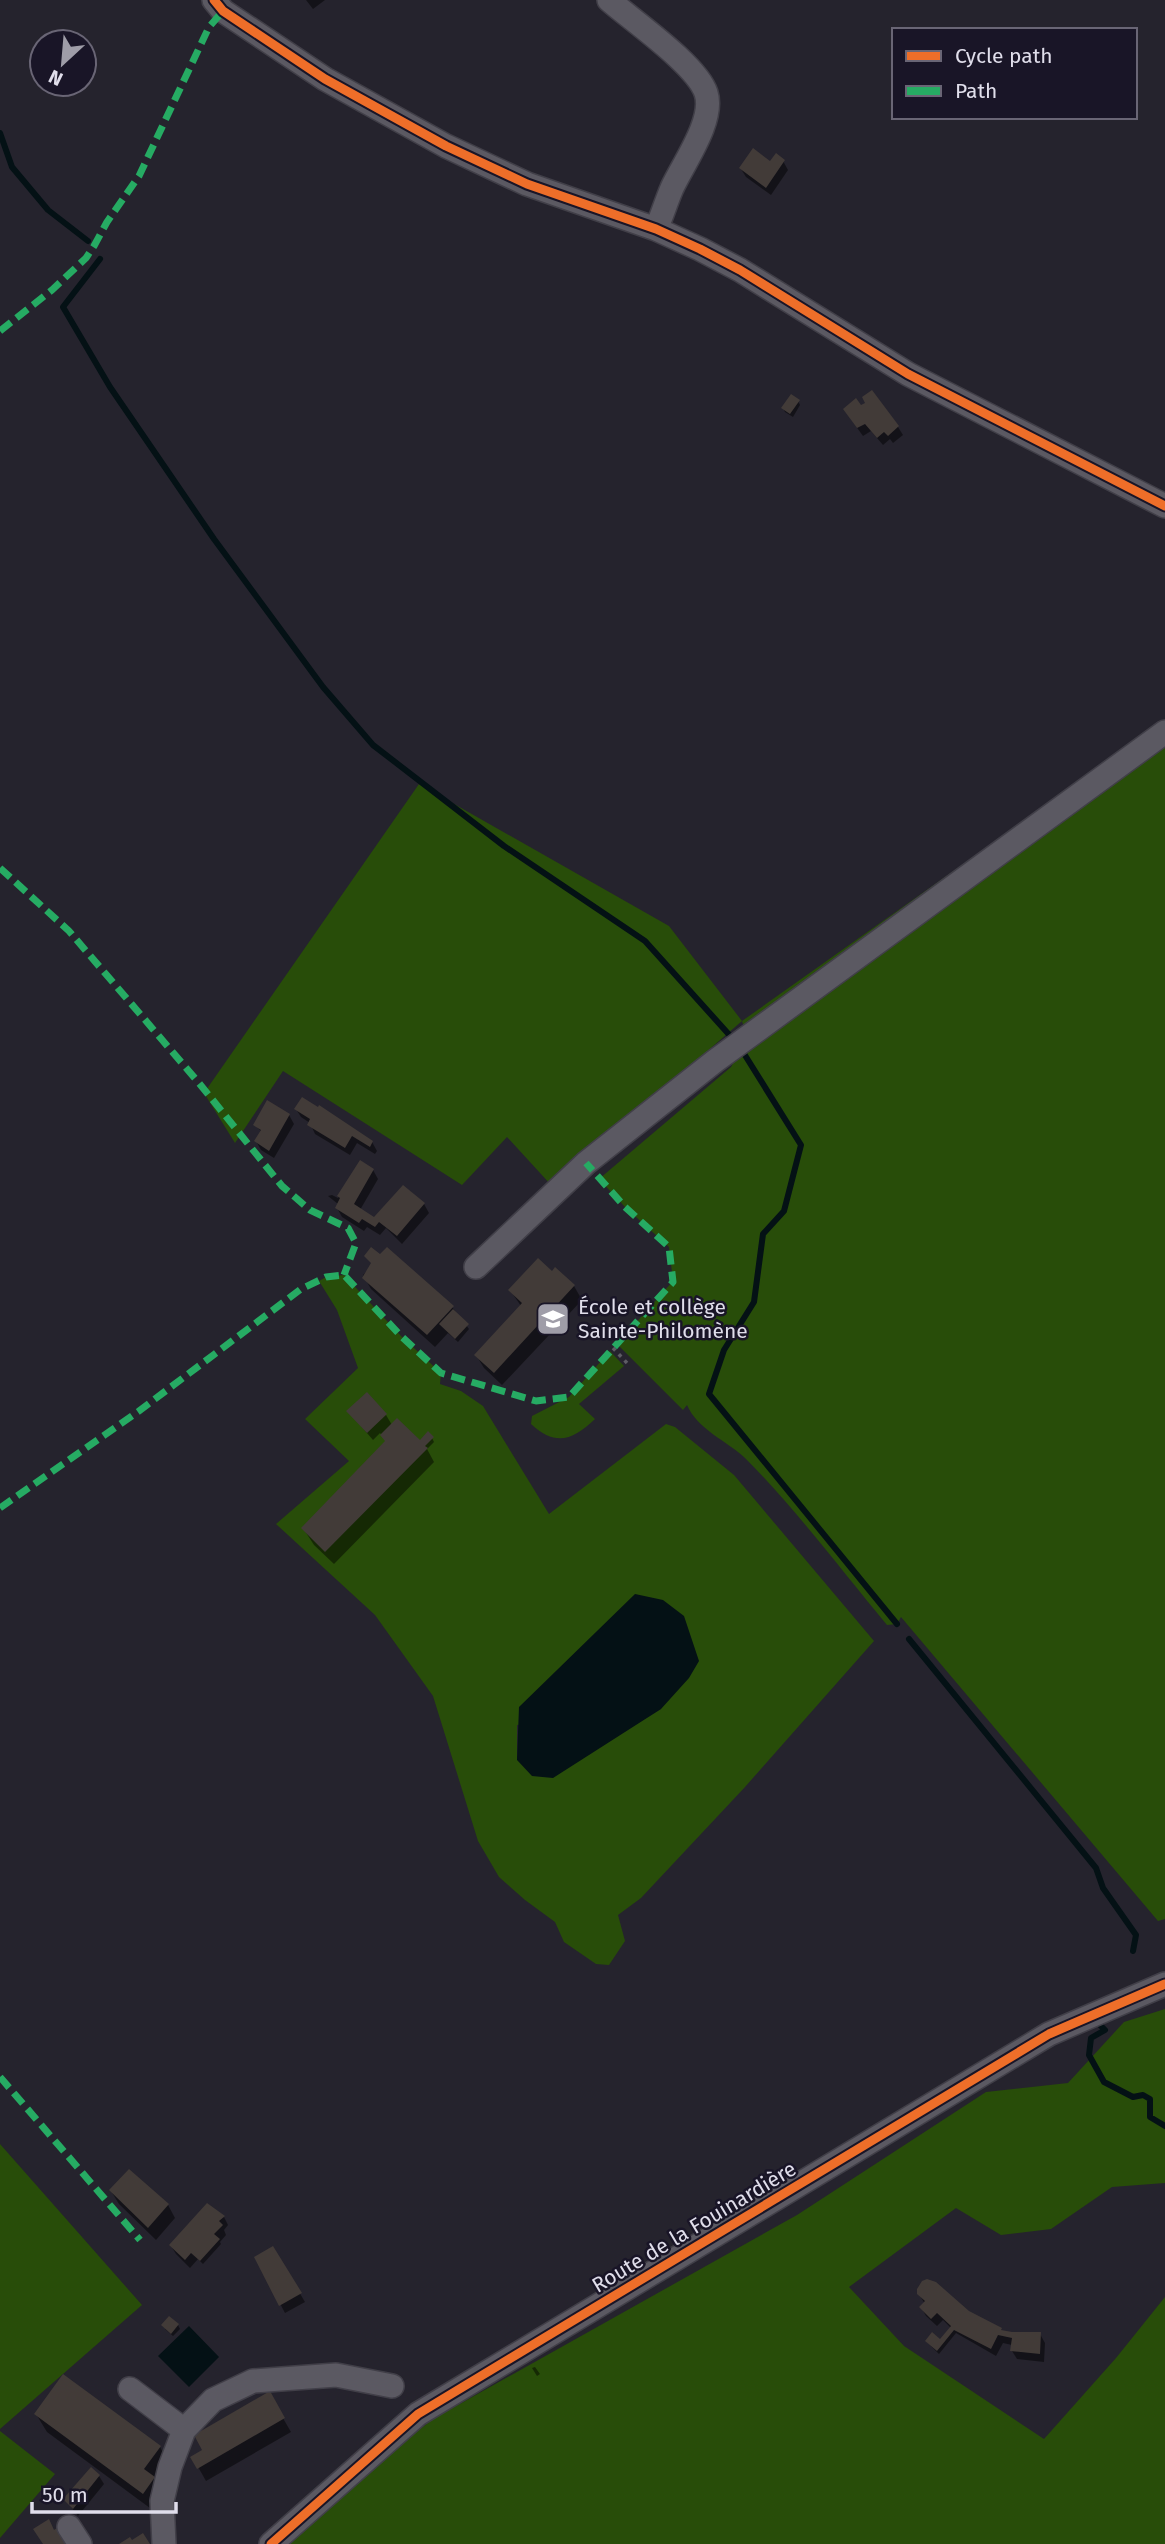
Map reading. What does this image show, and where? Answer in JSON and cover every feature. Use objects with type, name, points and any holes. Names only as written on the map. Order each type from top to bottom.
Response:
[{"type":"street","points":[[214,0],[223,11],[325,79],[446,146],[527,184],[656,229],[740,270],[908,374],[1165,506]]},
{"type":"street","points":[[609,0],[671,52],[697,77],[706,93],[708,107],[705,121],[671,189],[656,229]]},
{"type":"street","points":[[476,1266],[586,1163],[715,1061],[1165,732]]},
{"type":"street","name":"Route de la Fouinardière","points":[[271,2544],[418,2414],[1049,2034],[1165,1984]]},
{"type":"street","points":[[164,2544],[162,2501],[170,2467],[184,2430],[213,2400],[253,2381],[336,2375],[392,2386]]},
{"type":"street","points":[[130,2389],[184,2430]]},
{"type":"path","points":[[613,1348],[627,1363]]},
{"type":"green space","points":[[1165,721],[1165,1919],[1158,1921],[901,1617],[897,1624],[887,1625],[764,1477],[738,1452],[698,1421],[687,1405],[683,1410],[617,1344],[673,1281],[669,1247],[599,1179],[731,1067],[747,1037],[742,1021]]},
{"type":"green space","points":[[419,784],[669,926],[742,1021],[552,1186],[507,1137],[462,1185],[283,1071],[235,1143],[204,1093]]},
{"type":"green space","points":[[344,1275],[401,1336],[441,1373],[440,1384],[461,1391],[483,1406],[549,1514],[666,1424],[675,1427],[734,1475],[874,1641],[745,1787],[641,1898],[618,1915],[625,1941],[609,1965],[596,1964],[564,1942],[555,1922],[499,1877],[478,1841],[433,1696],[375,1615],[276,1524],[349,1461],[305,1419],[358,1368],[337,1310],[319,1281],[326,1277]],"holes":[[[661,1709],[622,1732],[517,1760],[517,1725]]]},
{"type":"green space","points":[[610,1351],[624,1366],[579,1404],[595,1419],[579,1432],[564,1438],[548,1436],[531,1424],[532,1416],[569,1397]]},
{"type":"green space","points":[[1165,2009],[1165,2183],[1112,2187],[1051,2229],[1001,2235],[956,2208],[849,2287],[904,2346],[1044,2439],[1116,2358],[1165,2297],[1165,2544],[288,2544],[379,2461],[433,2419],[797,2215],[986,2092],[1068,2083],[1124,2022]]},
{"type":"green space","points":[[0,2144],[142,2305],[0,2429]]},
{"type":"green space","points":[[0,2431],[55,2474],[0,2538]]},
{"type":"shaded area","points":[[635,1594],[663,1600],[684,1616],[699,1661],[689,1678],[661,1709],[553,1778],[532,1776],[517,1760],[519,1707]]},
{"type":"shaded area","points":[[189,2326],[219,2357],[189,2387],[158,2356]]},
{"type":"building","points":[[753,148],[770,161],[776,153],[785,160],[766,188],[739,168]]},
{"type":"building","points":[[872,390],[899,426],[888,436],[884,432],[877,438],[865,424],[857,428],[843,409],[856,398],[861,405],[865,403],[862,397]]},
{"type":"building","points":[[791,394],[800,400],[790,414],[781,408]]},
{"type":"building","points":[[302,1097],[318,1107],[319,1105],[373,1141],[370,1147],[352,1136],[345,1148],[307,1125],[310,1119],[294,1109]]},
{"type":"building","points":[[267,1100],[290,1114],[269,1151],[254,1141],[261,1130],[253,1125]]},
{"type":"building","points":[[360,1160],[374,1169],[354,1204],[374,1217],[403,1185],[425,1203],[397,1236],[379,1222],[375,1227],[362,1219],[359,1223],[335,1208],[340,1198],[337,1196]]},
{"type":"building","points":[[371,1247],[380,1254],[387,1247],[454,1306],[427,1335],[362,1278],[371,1263],[364,1256]]},
{"type":"building","points":[[538,1258],[552,1271],[555,1267],[575,1285],[494,1373],[474,1355],[522,1303],[508,1290]]},
{"type":"building","points":[[453,1309],[469,1324],[455,1339],[439,1324]]},
{"type":"building","points":[[367,1392],[387,1414],[367,1433],[346,1411]]},
{"type":"building","points":[[397,1418],[420,1440],[428,1431],[434,1437],[425,1446],[428,1448],[325,1552],[301,1528],[385,1441],[380,1435]]},
{"type":"building","points":[[129,2169],[169,2204],[148,2228],[109,2190]]},
{"type":"building","points":[[207,2203],[225,2216],[219,2221],[223,2225],[214,2234],[220,2239],[200,2261],[191,2253],[185,2260],[169,2245]]},
{"type":"building","points":[[273,2246],[302,2293],[279,2306],[254,2257]]},
{"type":"building","points":[[927,2279],[936,2282],[969,2311],[1002,2328],[1001,2330],[1041,2332],[1040,2354],[1010,2351],[1012,2338],[998,2335],[991,2349],[954,2330],[937,2351],[925,2341],[932,2332],[940,2339],[951,2326],[937,2313],[931,2319],[919,2307],[925,2301],[917,2294],[917,2289],[922,2281]]},
{"type":"building","points":[[169,2316],[179,2324],[171,2334],[161,2325]]},
{"type":"building","points":[[63,2374],[161,2446],[144,2469],[155,2477],[143,2494],[34,2414]]},
{"type":"building","points":[[270,2391],[285,2418],[197,2469],[190,2457],[202,2450],[194,2435]]},
{"type":"building","points":[[91,2467],[100,2475],[73,2509],[63,2499]]},
{"type":"building","points":[[49,2519],[66,2544],[43,2544],[33,2529]]},
{"type":"building","points":[[143,2533],[150,2544],[119,2544],[130,2537],[132,2540]]},
{"type":"waterway","points":[[0,133],[12,167],[48,210],[88,241]]},
{"type":"waterway","points":[[100,259],[63,307],[110,387],[214,539],[323,687],[373,745],[504,846],[645,941],[733,1039]]},
{"type":"waterway","points":[[743,1052],[801,1145],[784,1211],[763,1234],[754,1302],[724,1350],[709,1394],[897,1624]]},
{"type":"waterway","points":[[909,1639],[1096,1868],[1103,1888],[1136,1935],[1133,1951]]},
{"type":"waterway","points":[[1099,2024],[1105,2030],[1091,2038],[1089,2055],[1104,2082],[1133,2097],[1143,2095],[1150,2099],[1150,2117],[1165,2126]]},
{"type":"marked path","points":[[0,331],[52,290],[86,258],[139,176],[209,27],[223,11]]},
{"type":"marked path","points":[[0,868],[69,931],[199,1083],[282,1186],[310,1210],[348,1228],[356,1243],[344,1275]]},
{"type":"marked path","points":[[0,1508],[139,1411],[301,1289],[326,1277],[344,1275],[401,1336],[441,1373],[536,1401],[569,1397],[673,1282],[669,1247],[625,1207],[586,1163]]},
{"type":"marked path","points":[[0,2077],[140,2240]]},
{"type":"cycle path","points":[[214,0],[223,11],[325,79],[446,146],[527,184],[656,229],[700,249],[740,270],[908,374],[1165,506]]},
{"type":"cycle path","points":[[271,2544],[418,2414],[1049,2034],[1165,1984]]},
{"type":"place","name":"École et collège Sainte-Philomène","points":[[553,1319]]}]
